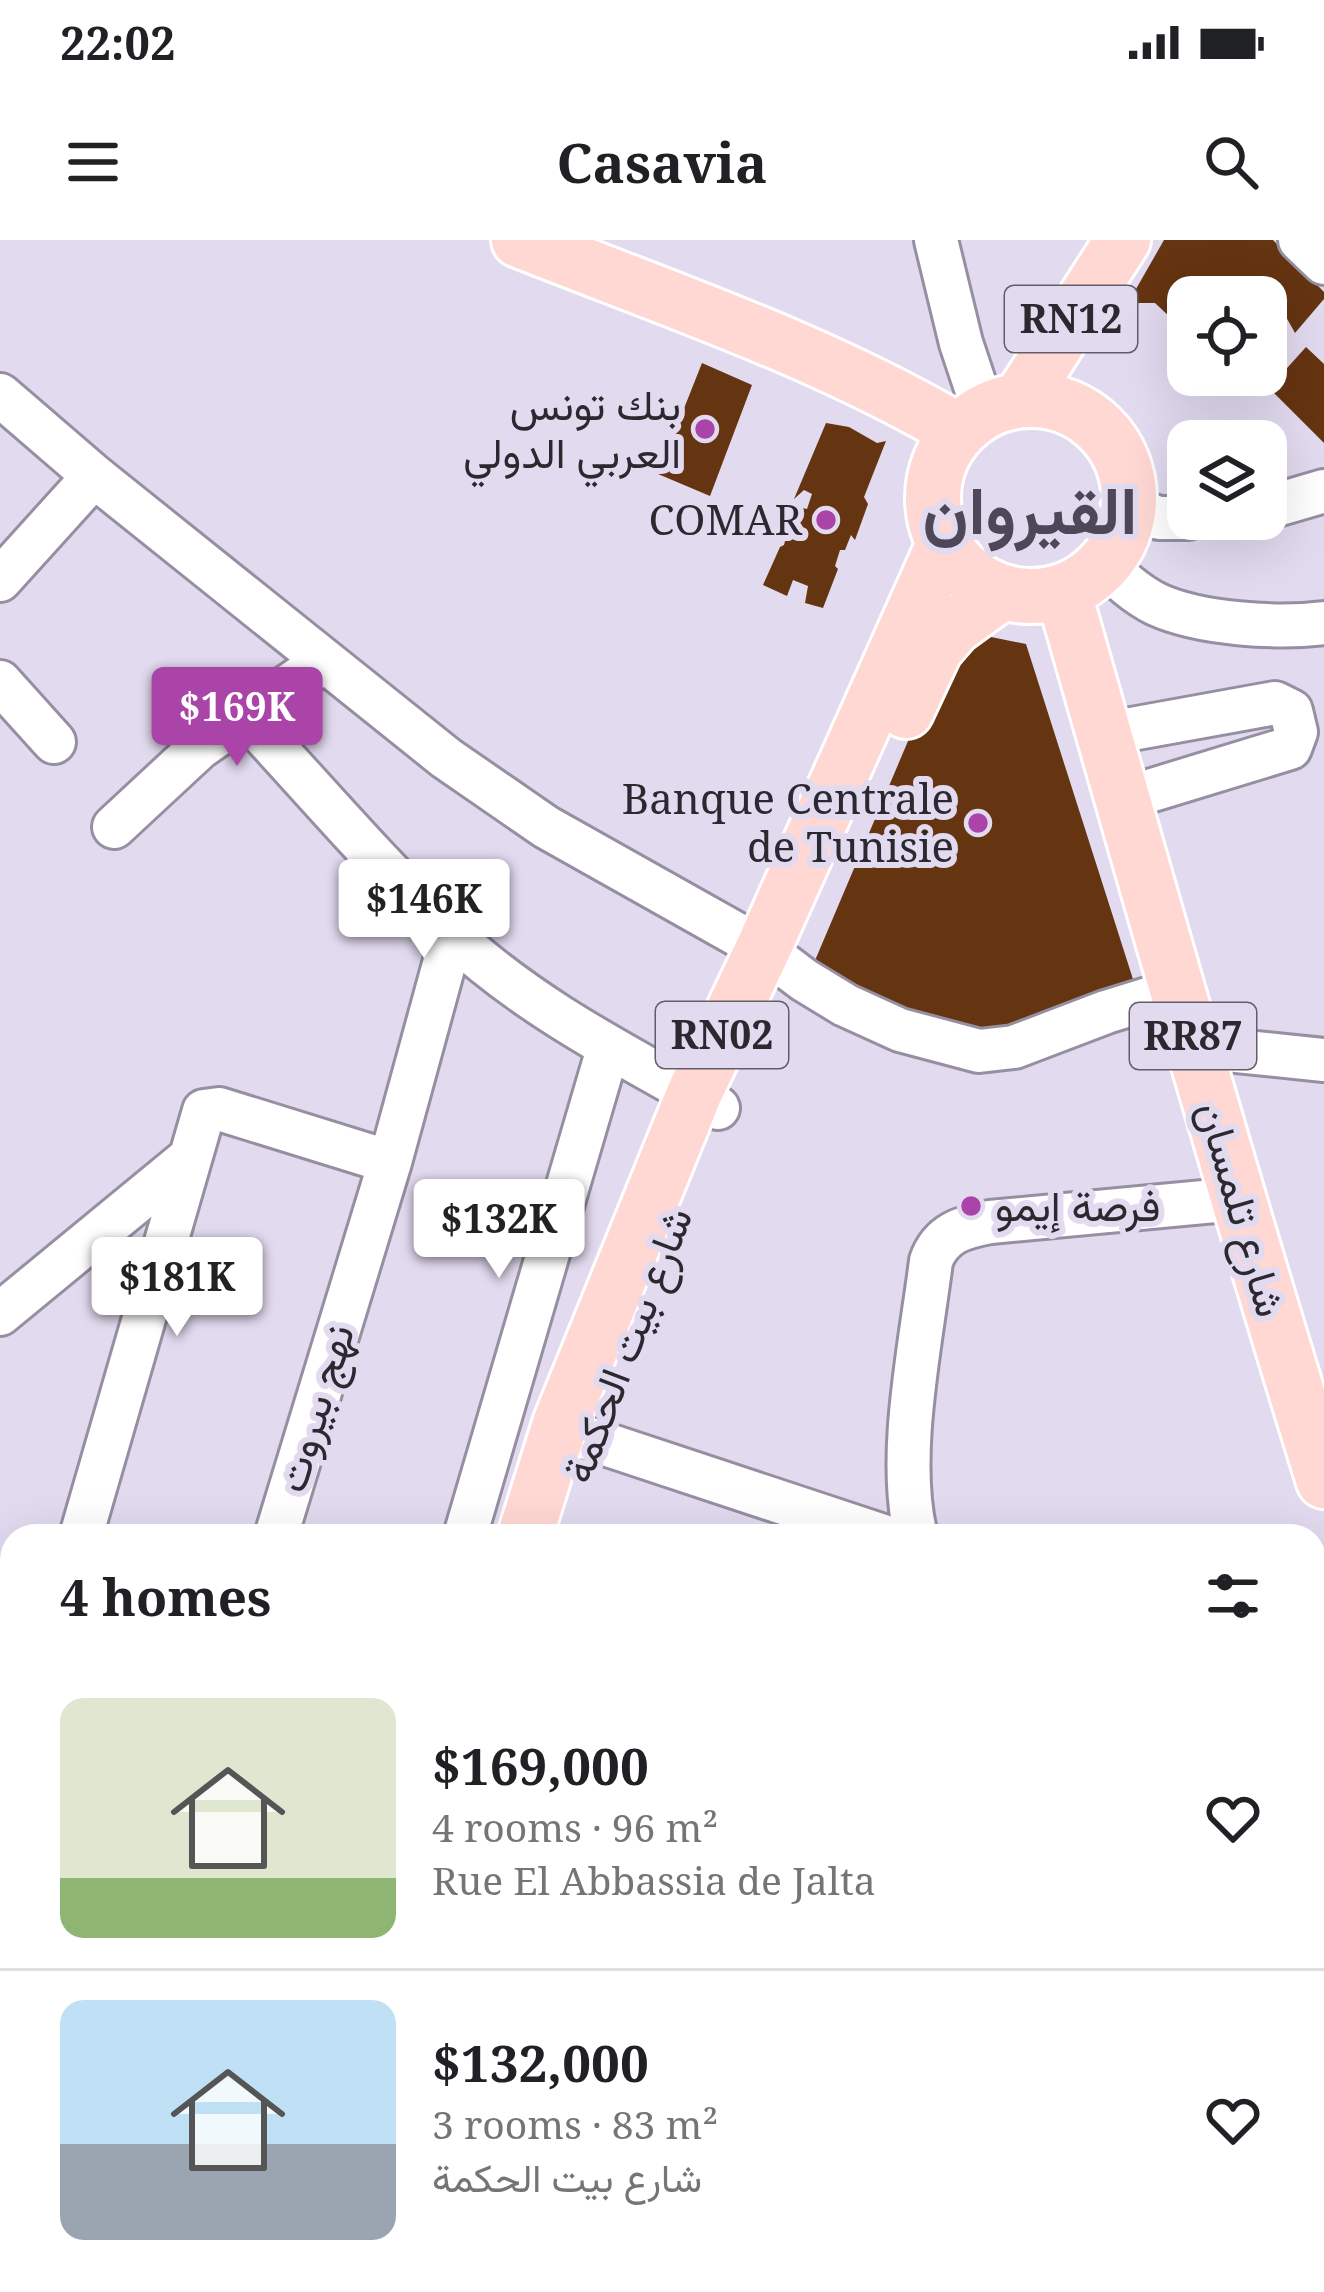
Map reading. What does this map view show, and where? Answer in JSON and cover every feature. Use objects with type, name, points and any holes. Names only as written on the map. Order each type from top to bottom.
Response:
[{"type":"main road","points":[[518,240],[876,384],[988,414],[1049,401],[1077,411],[1100,428],[1118,452],[1128,479],[1130,508],[1121,538],[1084,578],[1033,597],[1003,592],[969,573],[944,544],[934,515],[933,485],[942,457],[988,414]]},
{"type":"main road","name":"RN12","points":[[988,414],[1123,240]]},
{"type":"main road","name":"شارع بيت الحكمة","points":[[774,958],[944,544]]},
{"type":"main road","name":"شارع تلمسان","points":[[1084,578],[1104,734],[1197,1047],[1236,1199],[1311,1394],[1324,1481]]},
{"type":"main road","name":"شارع بيت الحكمة","points":[[529,1524],[560,1424],[774,958],[935,649],[954,627],[1003,592]]},
{"type":"main road","name":"شارع بيت الحكمة","points":[[562,1524],[587,1438],[706,1101]]},
{"type":"street","points":[[936,240],[961,343],[988,414]]},
{"type":"street","points":[[1300,240],[1324,263]]},
{"type":"street","points":[[0,395],[446,758],[546,827],[774,958],[844,1004],[900,1030],[979,1051],[1013,1047],[1178,990]]},
{"type":"street","points":[[0,580],[94,476]]},
{"type":"street","points":[[1287,502],[1324,491]]},
{"type":"street","points":[[1130,508],[1167,518]]},
{"type":"street","points":[[1084,578],[1130,588],[1156,604],[1191,616],[1324,623]]},
{"type":"street","points":[[114,827],[199,748],[323,662]]},
{"type":"street","points":[[0,682],[54,742]]},
{"type":"street","points":[[1104,734],[1275,703],[1291,711],[1296,732],[1290,748],[1123,799]]},
{"type":"street","points":[[244,714],[452,934],[553,1012],[706,1101]]},
{"type":"street","name":"نهج بيروت","points":[[280,1524],[390,1162],[452,934]]},
{"type":"street","points":[[1197,1047],[1324,1060]]},
{"type":"street","points":[[469,1524],[608,1048]]},
{"type":"street","points":[[84,1524],[204,1111],[218,1109],[390,1162]]},
{"type":"street","points":[[0,1313],[186,1161]]},
{"type":"street","points":[[914,1524],[908,1495],[914,1397],[931,1261],[937,1246],[963,1227],[990,1222],[1236,1199]]},
{"type":"street","points":[[587,1438],[848,1524]]},
{"type":"building","points":[[1164,240],[1273,240],[1324,292],[1324,299],[1295,333],[1287,319],[1287,276],[1167,276],[1167,314],[1155,303],[1128,303]]},
{"type":"building","points":[[1306,347],[1324,364],[1324,443],[1277,396],[1287,396],[1287,368]]},
{"type":"building","name":"بنك تونس العربي الدولي","points":[[702,363],[752,385],[710,496],[658,474]]},
{"type":"building","name":"COMAR","points":[[826,423],[849,427],[877,443],[886,441],[864,497],[868,504],[855,540],[851,535],[845,550],[840,550],[823,608],[805,603],[808,586],[793,580],[787,596],[763,585],[784,545],[794,506],[807,509],[812,494],[804,490],[794,499]]},
{"type":"building","name":"Banque Centrale de Tunisie","points":[[971,638],[1026,644],[1139,998],[957,1041],[808,977],[939,668]]},
{"type":"place","name":"بنك تونس العربي الدولي","points":[[705,429]]},
{"type":"place","name":"COMAR","points":[[826,520]]},
{"type":"place","name":"Banque Centrale de Tunisie","points":[[978,823]]},
{"type":"place","name":"فرصة إيمو","points":[[971,1206]]},
{"type":"district","name":"القيروان","points":[[1030,511]]}]
